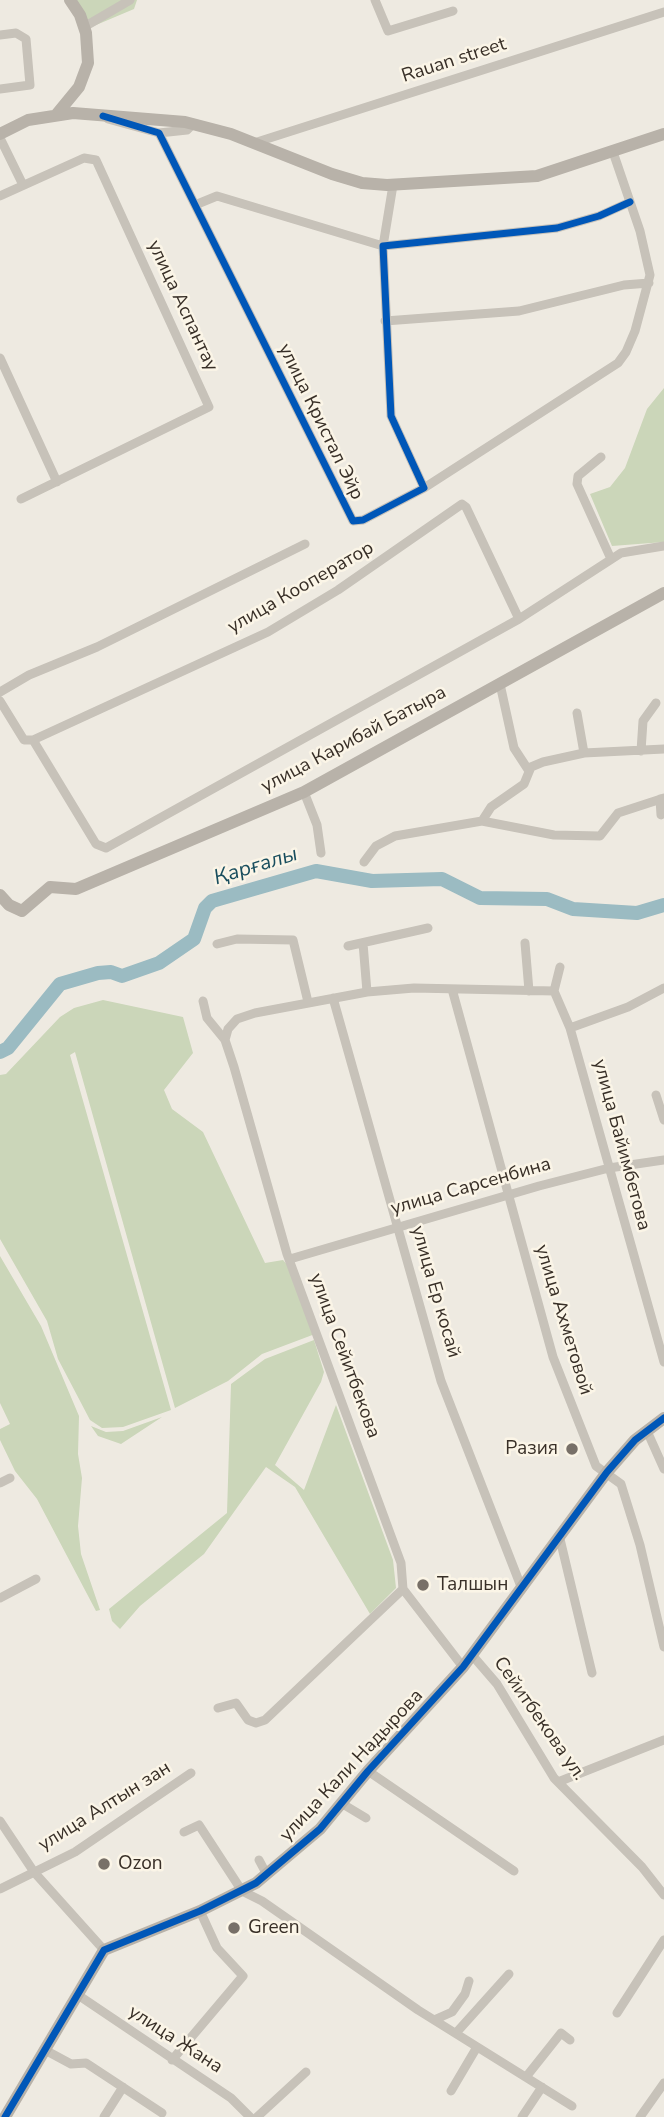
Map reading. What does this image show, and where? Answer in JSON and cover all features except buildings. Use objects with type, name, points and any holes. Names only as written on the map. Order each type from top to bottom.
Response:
[{"type":"street","points":[[56,115],[86,76],[88,63],[83,27],[70,0]]},
{"type":"street","points":[[83,27],[130,0]]},
{"type":"street","points":[[375,0],[388,31],[453,11]]},
{"type":"street","name":"Rauan street","points":[[254,143],[664,12]]},
{"type":"street","points":[[0,35],[16,33],[26,38],[30,85],[0,89]]},
{"type":"street","points":[[23,185],[0,136],[28,120],[56,115],[193,124],[254,143],[332,174],[362,183],[393,185],[537,176],[664,134]]},
{"type":"street","points":[[103,116],[159,133],[187,130],[193,124]]},
{"type":"street","name":"улица Кристал Эйр","points":[[159,133],[322,457],[348,517],[353,521],[363,520],[424,488],[618,363],[635,331],[649,283],[648,260],[613,152]]},
{"type":"street","name":"улица Аспантау","points":[[3,194],[84,158],[96,160],[209,407],[21,499]]},
{"type":"street","points":[[0,183],[3,194]]},
{"type":"street","points":[[393,185],[383,247],[391,416],[424,488]]},
{"type":"street","points":[[195,205],[217,196],[383,247],[557,228],[599,216],[630,202]]},
{"type":"street","points":[[385,321],[519,311],[624,285],[649,283]]},
{"type":"street","points":[[0,358],[57,482]]},
{"type":"street","points":[[601,457],[576,480],[611,559]]},
{"type":"street","name":"улица Кооператор","points":[[33,740],[268,632],[348,583],[462,504],[466,507],[519,618]]},
{"type":"street","points":[[0,692],[29,675],[97,647],[305,544]]},
{"type":"street","points":[[0,701],[24,740],[33,740],[96,844],[106,848],[519,618],[621,553],[664,546]]},
{"type":"street","name":"улица Карибай Батыра","points":[[0,895],[19,912],[50,887],[76,889],[304,792],[664,593]]},
{"type":"street","points":[[500,684],[514,748],[529,771]]},
{"type":"street","points":[[640,751],[643,721],[656,703]]},
{"type":"street","points":[[577,713],[584,753]]},
{"type":"street","points":[[482,821],[491,807],[524,784],[529,771],[543,762],[584,753],[664,749]]},
{"type":"street","points":[[304,792],[317,825],[321,853]]},
{"type":"street","points":[[364,863],[376,846],[395,836],[482,821],[554,835],[591,838],[603,834],[618,813],[662,806]]},
{"type":"street","points":[[348,946],[428,928]]},
{"type":"street","points":[[217,944],[237,939],[293,940],[308,1002]]},
{"type":"street","points":[[363,943],[367,992]]},
{"type":"street","points":[[525,943],[529,990]]},
{"type":"street","points":[[225,1040],[228,1029],[237,1020],[308,1002],[367,992],[452,989],[554,991],[560,967]]},
{"type":"street","points":[[570,1028],[628,1007],[664,988]]},
{"type":"street","name":"улица Ахметовой","points":[[452,989],[553,1357],[596,1466],[621,1484],[664,1647]]},
{"type":"street","name":"улица Байимбетова","points":[[554,991],[570,1028],[664,1362]]},
{"type":"street","name":"улица Ер косай","points":[[333,998],[441,1381],[522,1590]]},
{"type":"street","name":"улица Сейитбекова","points":[[203,1001],[207,1017],[225,1040],[290,1259],[401,1563],[403,1589],[463,1667]]},
{"type":"street","points":[[656,1095],[664,1120]]},
{"type":"street","name":"улица Сарсенбина","points":[[290,1259],[398,1226],[609,1168],[664,1160]]},
{"type":"street","name":"улица Кали Надырова","points":[[104,1950],[242,1891],[267,1875],[320,1829],[368,1771],[463,1667],[607,1472],[647,1431],[664,1418]]},
{"type":"street","points":[[647,1431],[664,1469]]},
{"type":"street","points":[[0,1483],[10,1478]]},
{"type":"street","points":[[560,1539],[592,1673]]},
{"type":"street","points":[[0,1598],[36,1579]]},
{"type":"street","points":[[218,1708],[236,1703],[248,1720],[257,1723],[265,1720],[403,1589]]},
{"type":"street","name":"Сейитбекова ул.","points":[[472,1655],[497,1684],[558,1782],[664,1895]]},
{"type":"street","points":[[558,1782],[664,1740]]},
{"type":"street","points":[[368,1771],[514,1871]]},
{"type":"street","name":"улица Алтын зан","points":[[0,1889],[75,1852],[191,1773]]},
{"type":"street","points":[[341,1803],[366,1818]]},
{"type":"street","points":[[0,1821],[34,1872],[104,1950],[5,2117]]},
{"type":"street","points":[[184,1832],[200,1825],[242,1891],[262,1901],[433,2020],[572,2106]]},
{"type":"street","points":[[259,1860],[267,1875]]},
{"type":"street","points":[[172,2060],[243,1976],[217,1948],[200,1911]]},
{"type":"street","points":[[617,2014],[664,1940]]},
{"type":"street","points":[[456,2033],[509,1974]]},
{"type":"street","points":[[433,2020],[452,2012],[466,1994],[469,1981]]},
{"type":"street","name":"улица Жана","points":[[78,1995],[231,2098],[250,2117]]},
{"type":"street","points":[[526,2077],[561,2033],[570,2040]]},
{"type":"street","points":[[451,2091],[477,2047]]},
{"type":"street","points":[[45,2050],[71,2064],[86,2063],[162,2113]]},
{"type":"street","points":[[257,2117],[306,2072]]},
{"type":"street","points":[[640,2117],[664,2083]]},
{"type":"street","points":[[104,2117],[123,2087]]},
{"type":"street","points":[[522,2117],[542,2087]]},
{"type":"green space","points":[[75,0],[137,0],[134,9],[89,28]]},
{"type":"green space","points":[[664,388],[664,542],[612,546],[590,494],[610,487],[625,468],[647,409]]},
{"type":"green space","points":[[103,1000],[183,1017],[193,1053],[164,1090],[172,1109],[203,1132],[265,1263],[283,1260],[291,1269],[315,1334],[262,1354],[228,1381],[175,1408],[75,1052],[70,1055],[171,1410],[123,1427],[102,1428],[90,1420],[58,1359],[47,1321],[0,1239],[0,1075],[6,1074],[60,1017],[74,1008]]},
{"type":"green space","points":[[0,1256],[41,1326],[79,1416],[78,1454],[82,1478],[78,1526],[81,1554],[100,1610],[96,1611],[37,1499],[15,1471],[0,1440],[0,1429],[10,1424],[0,1403]]},
{"type":"green space","points":[[314,1340],[324,1372],[321,1382],[275,1465],[304,1490],[336,1405],[393,1560],[396,1588],[370,1614],[295,1487],[266,1467],[204,1554],[140,1606],[120,1629],[112,1621],[109,1609],[227,1513],[231,1384],[265,1359]]},
{"type":"green space","points":[[162,1417],[121,1444],[98,1436],[91,1426],[106,1432],[123,1431]]},
{"type":"waterway","name":"Қарғалы","points":[[0,1052],[8,1048],[60,984],[98,973],[111,972],[122,976],[159,963],[194,939],[205,908],[212,901],[316,871],[372,881],[442,879],[480,898],[547,899],[573,909],[637,913],[664,905]]},
{"type":"cycle path","points":[[103,116],[159,133],[353,521],[363,520],[424,488],[391,416],[383,246],[557,228],[599,216],[630,202]]},
{"type":"cycle path","points":[[5,2117],[104,1950],[200,1911],[256,1883],[320,1829],[368,1771],[463,1667],[607,1472],[635,1440],[664,1418]]},
{"type":"place","name":"Разия","points":[[572,1449]]},
{"type":"place","name":"Талшын","points":[[423,1585]]},
{"type":"place","name":"Ozon","points":[[104,1864]]},
{"type":"place","name":"Green","points":[[234,1928]]}]
